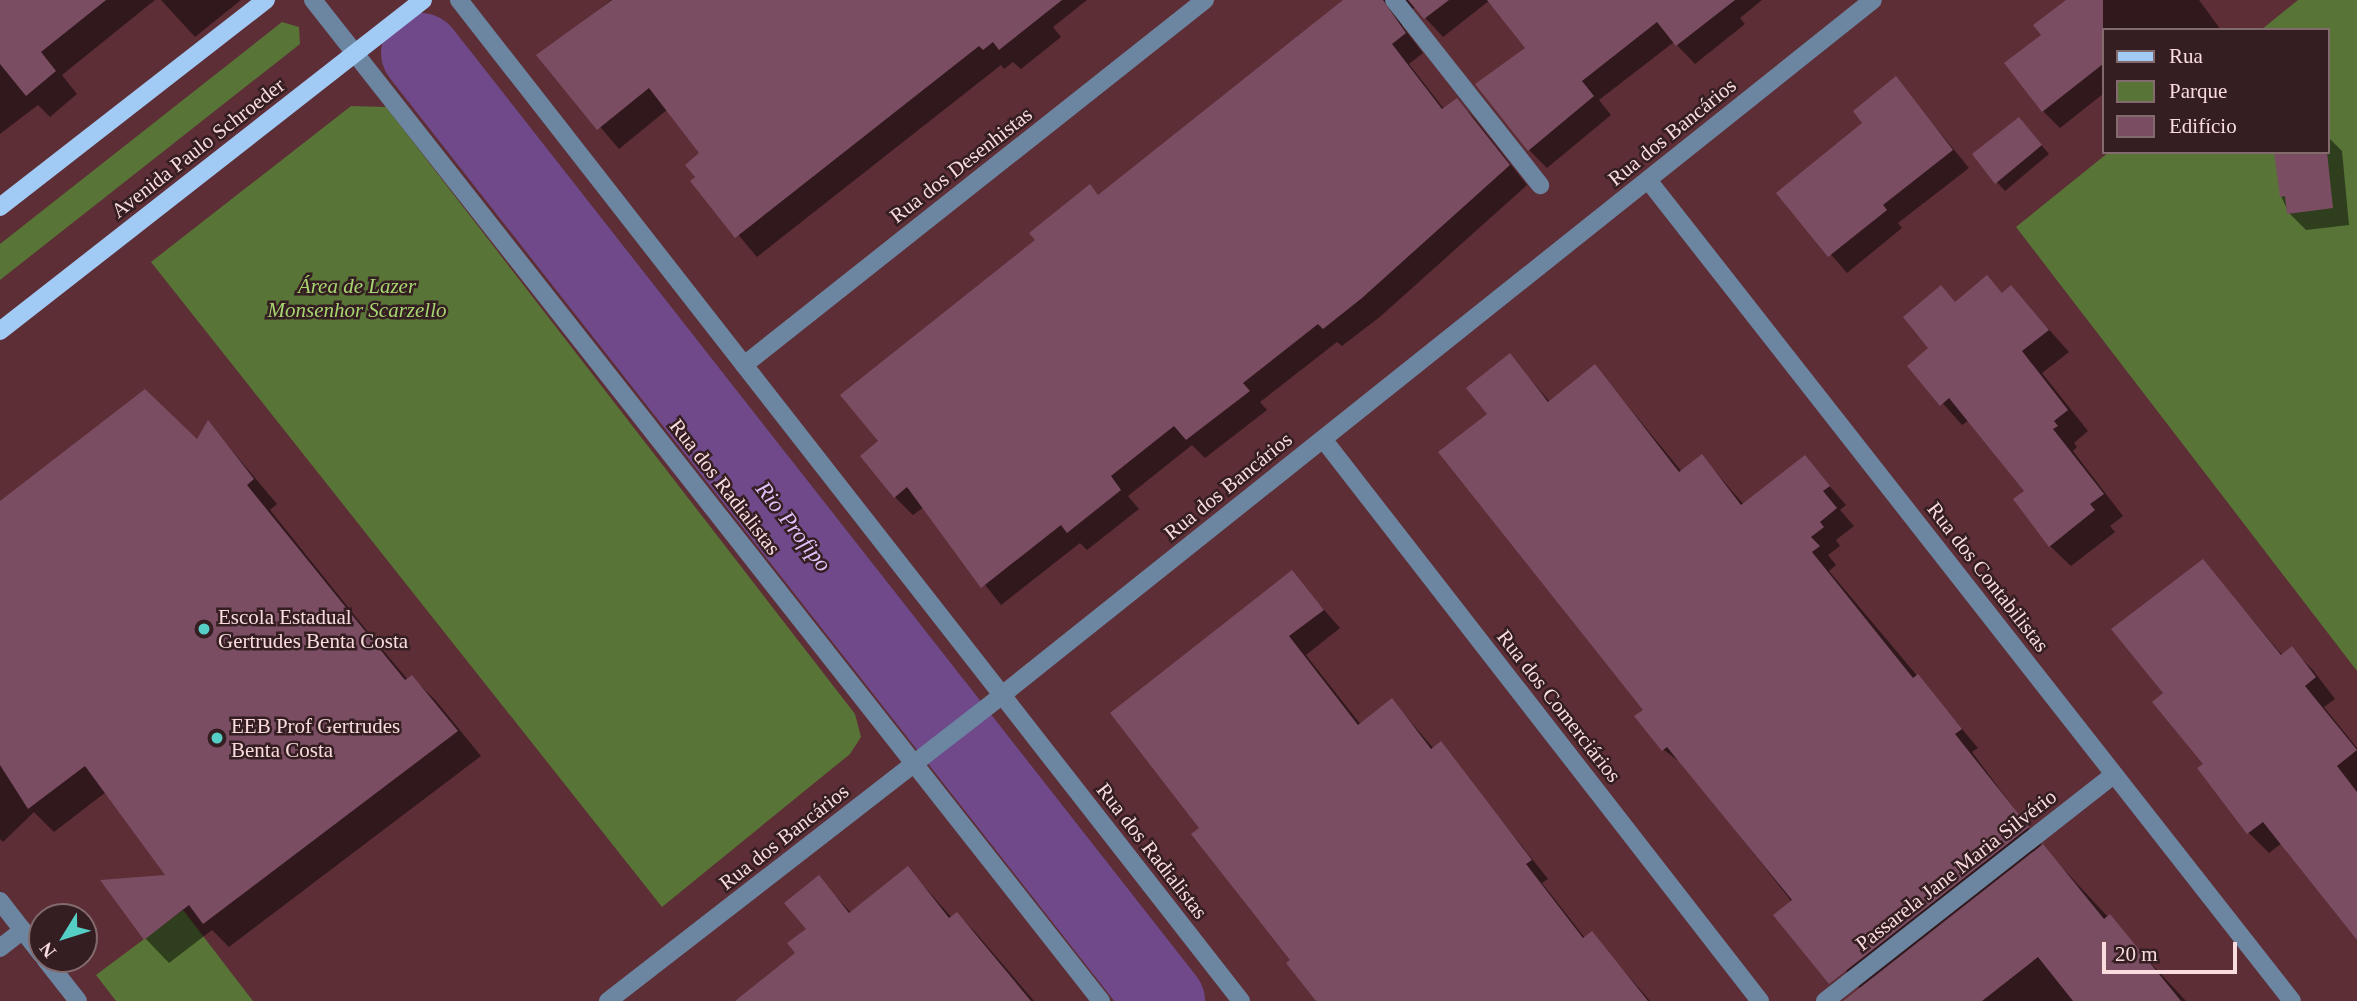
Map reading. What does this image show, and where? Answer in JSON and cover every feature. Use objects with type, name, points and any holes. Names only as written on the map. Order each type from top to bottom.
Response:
[{"type":"main road","points":[[0,207],[266,0]]},
{"type":"main road","name":"Avenida Paulo Schroeder","points":[[0,331],[423,0]]},
{"type":"street","name":"Rua dos Radialistas","points":[[313,0],[1101,1001]]},
{"type":"street","name":"Rua dos Radialistas","points":[[459,0],[1241,1001]]},
{"type":"street","name":"Rua dos Desenhistas","points":[[744,365],[1205,0]]},
{"type":"street","points":[[1394,0],[1540,185]]},
{"type":"street","name":"Rua dos Bancários","points":[[608,1001],[915,765],[1873,0]]},
{"type":"street","name":"Rua dos Contabilistas","points":[[1648,180],[2292,1001]]},
{"type":"street","name":"Rua dos Comerciários","points":[[1323,439],[1760,1001]]},
{"type":"street","name":"Passarela Jane Maria Silvério","points":[[1825,1001],[2114,774]]},
{"type":"street","points":[[0,901],[28,936]]},
{"type":"street","points":[[0,948],[23,930]]},
{"type":"street","points":[[57,973],[78,1001]]},
{"type":"green space","points":[[2298,0],[2357,0],[2357,671],[2016,227],[2107,154],[2329,154],[2329,28],[2263,28]]},
{"type":"green space","points":[[282,22],[299,27],[300,44],[0,280],[0,244]]},
{"type":"green space","name":"Área de Lazer Monsenhor Scarzello","points":[[351,106],[386,107],[855,714],[861,737],[850,754],[662,907],[151,262]]},
{"type":"green space","points":[[183,910],[253,1001],[116,1001],[96,975]]},
{"type":"building","points":[[0,0],[106,0],[41,52],[56,71],[26,96],[0,64]]},
{"type":"building","points":[[612,0],[1062,0],[999,50],[993,42],[983,50],[979,46],[735,238],[690,181],[695,177],[685,165],[699,153],[649,88],[597,130],[536,55]]},
{"type":"building","points":[[1343,0],[1383,0],[1406,33],[1392,44],[1442,109],[1457,98],[1510,165],[1362,298],[1323,329],[1318,324],[1243,383],[1250,391],[1186,440],[1174,426],[1111,476],[1121,490],[1067,533],[1061,525],[981,588],[907,487],[894,498],[860,456],[878,441],[840,395],[1035,240],[1029,233],[1090,184],[1098,195]]},
{"type":"building","points":[[1408,0],[1449,0],[1424,19]]},
{"type":"building","points":[[1487,0],[1735,0],[1676,46],[1657,22],[1582,81],[1594,96],[1528,151],[1475,84],[1525,48]]},
{"type":"building","points":[[2066,0],[2103,0],[2102,65],[2042,112],[2004,63],[2041,35],[2033,25]]},
{"type":"building","points":[[1896,76],[1953,150],[1883,205],[1887,210],[1828,257],[1776,193],[1862,123],[1853,111]]},
{"type":"building","points":[[2019,117],[2042,145],[1995,184],[1972,154]]},
{"type":"building","points":[[2274,154],[2327,154],[2333,208],[2287,214],[2285,196],[2280,197]]},
{"type":"building","points":[[1987,275],[2002,293],[2011,285],[2049,330],[2022,351],[2068,410],[2054,421],[2058,426],[2053,429],[2104,494],[2090,504],[2095,510],[2049,547],[2013,499],[2024,491],[1949,398],[1940,406],[1907,366],[1928,348],[1903,317],[1941,285],[1955,302]]},
{"type":"building","points":[[1510,353],[1548,402],[1595,364],[1679,472],[1702,454],[1741,505],[1805,455],[1830,486],[1823,491],[1837,508],[1820,522],[1824,527],[1811,537],[1820,546],[1812,552],[1913,678],[1918,674],[1962,729],[1955,734],[2029,827],[1829,984],[1773,915],[1792,900],[1667,747],[1662,751],[1634,716],[1643,710],[1438,452],[1487,414],[1466,388]]},
{"type":"building","points":[[145,389],[197,439],[208,420],[254,479],[247,485],[405,680],[412,675],[458,731],[203,924],[189,905],[144,940],[100,880],[165,875],[85,766],[28,809],[0,765],[0,501]]},
{"type":"building","points":[[2203,559],[2281,655],[2292,646],[2316,677],[2305,686],[2357,750],[2337,766],[2357,792],[2357,940],[2263,822],[2247,834],[2197,768],[2203,764],[2152,702],[2163,693],[2111,629]]},
{"type":"building","points":[[1292,570],[1324,610],[1289,636],[1358,725],[1392,698],[1431,749],[1441,741],[1532,860],[1526,864],[1583,938],[1592,931],[1648,1001],[1316,1001],[1286,963],[1290,960],[1191,834],[1199,828],[1110,713]]},
{"type":"building","points":[[2043,844],[2104,919],[2110,914],[2181,1001],[2073,1001],[2038,957],[1982,1001],[1843,1001]]},
{"type":"building","points":[[908,866],[949,918],[957,912],[1031,1001],[735,1001],[795,953],[787,943],[806,929],[784,903],[819,875],[849,913]]},
{"type":"waterway","name":"Rio Profipo","points":[[421,53],[1165,1001]]},
{"type":"place","name":"Escola Estadual Gertrudes Benta Costa","points":[[204,629]]},
{"type":"place","name":"EEB Prof Gertrudes Benta Costa","points":[[217,738]]}]
